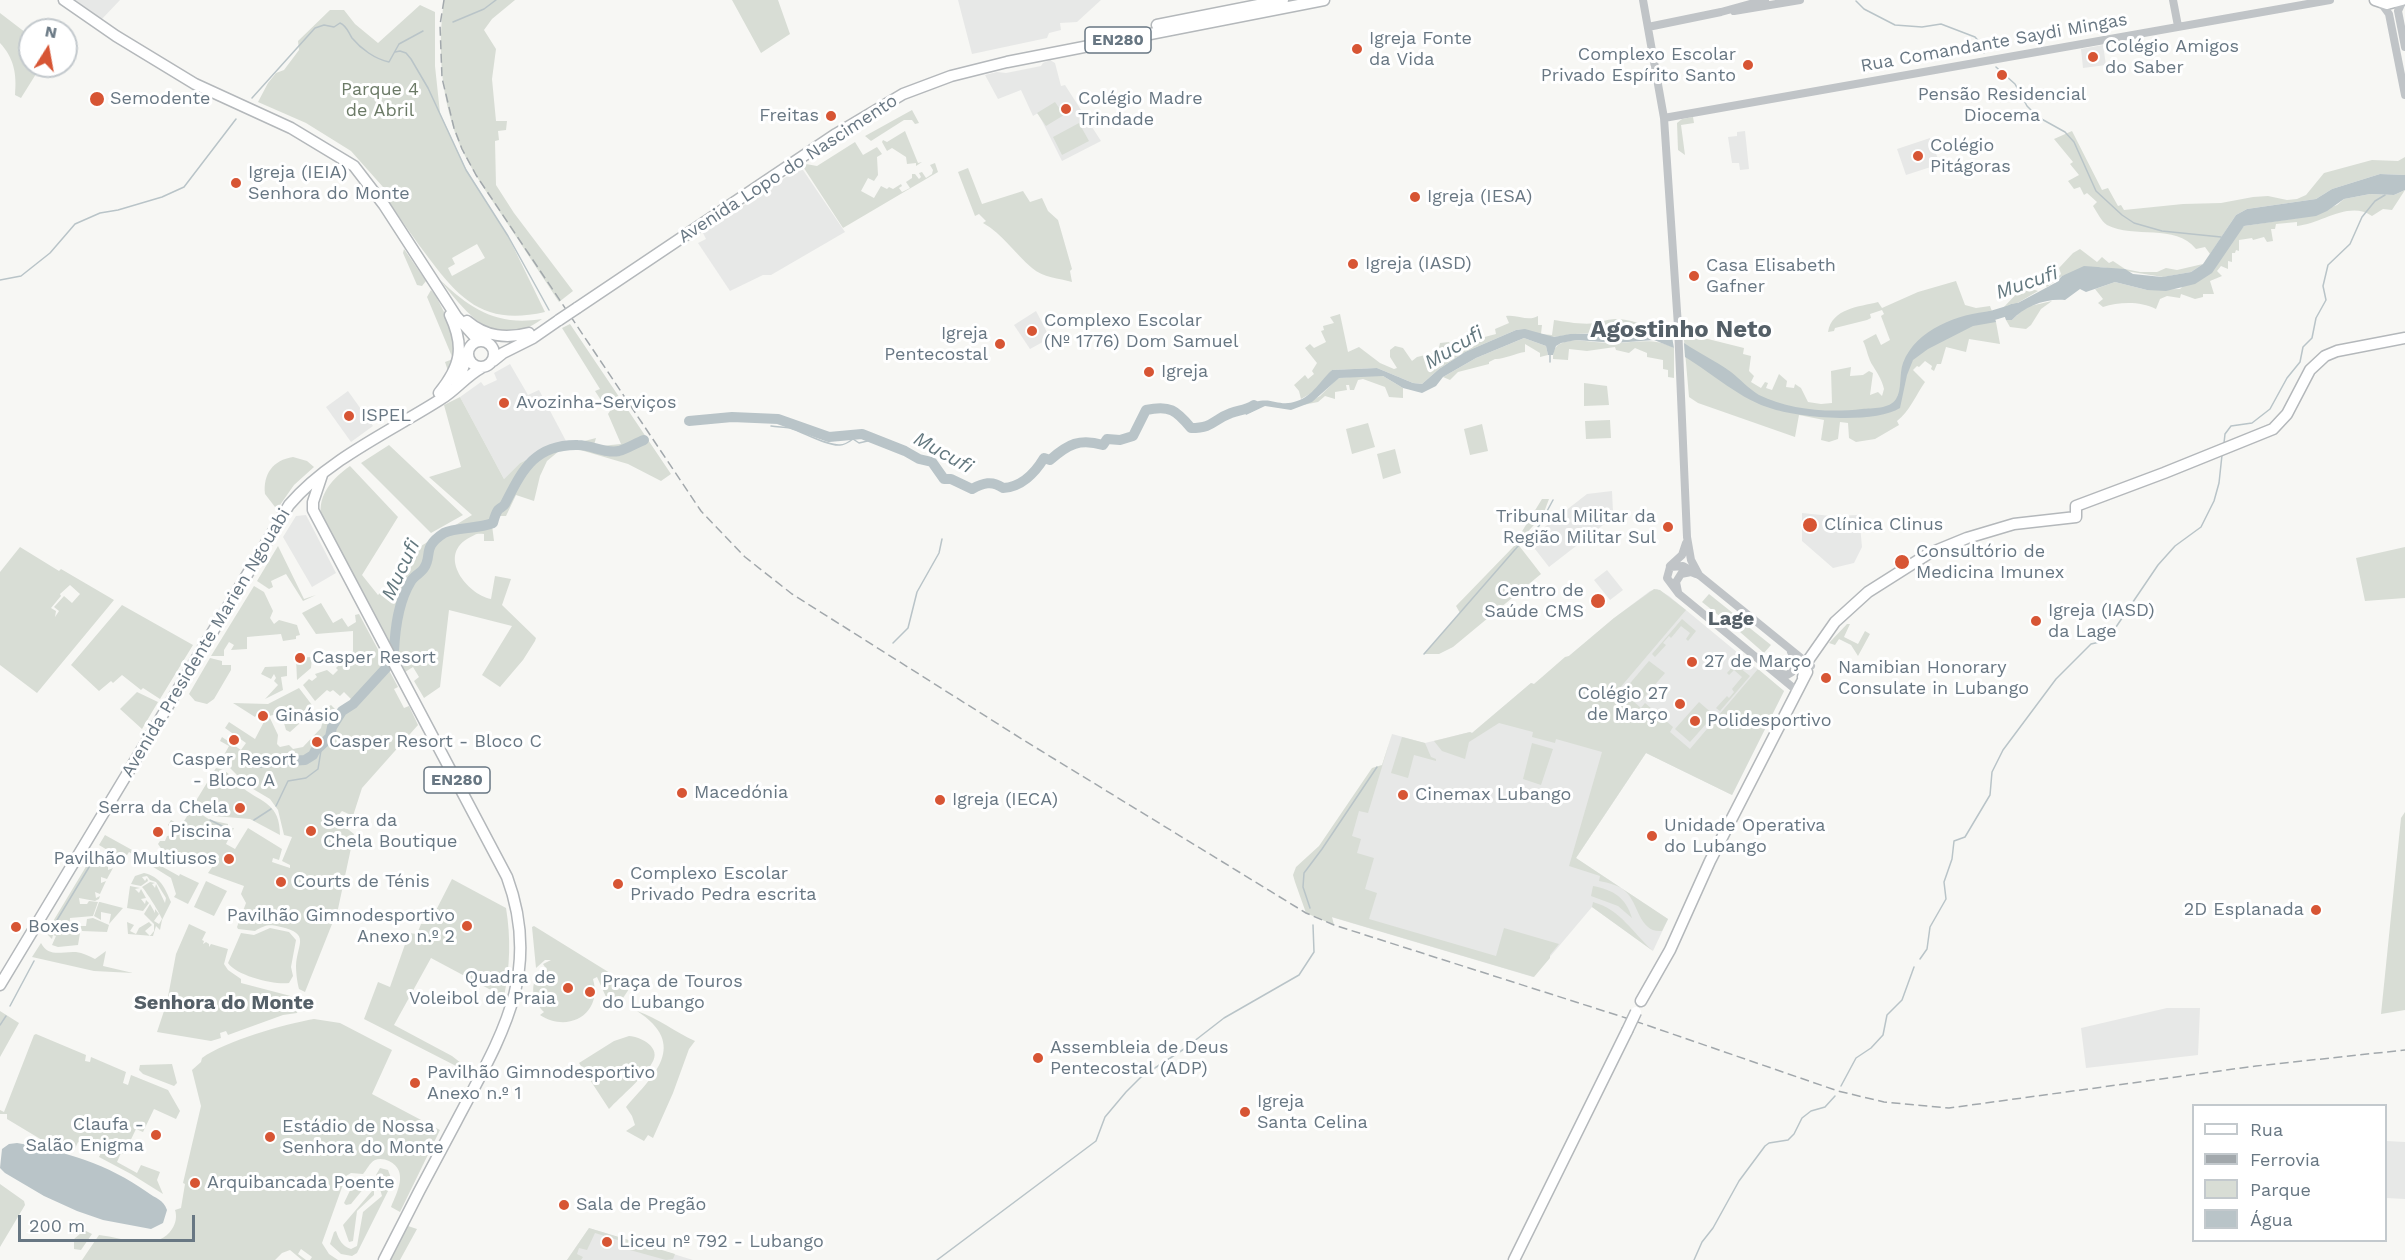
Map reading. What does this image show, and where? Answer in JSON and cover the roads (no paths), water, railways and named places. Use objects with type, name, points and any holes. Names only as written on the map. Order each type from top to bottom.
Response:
[{"type":"main road","points":[[64,0],[116,36],[195,84],[291,128],[354,166],[380,199],[456,316],[465,333],[467,354],[471,364],[481,368],[486,366],[493,361],[493,348],[475,337],[456,316]]},
{"type":"main road","name":"Avenida Lopo do Nascimento","points":[[575,305],[827,132],[885,96],[911,84],[955,68],[1004,55],[1283,0]]},
{"type":"main road","name":"Avenida Lopo do Nascimento","points":[[485,342],[512,341],[557,317],[837,134],[903,94],[951,76],[1007,62],[1324,0]]},
{"type":"main road","points":[[2378,2],[2392,4],[2402,0]]},
{"type":"main road","points":[[442,295],[463,318],[487,334],[507,337],[529,333]]},
{"type":"main road","points":[[439,393],[455,370],[459,351],[458,332],[442,295]]},
{"type":"main road","name":"Avenida Lopo do Nascimento","points":[[493,361],[503,353],[533,338],[557,317]]},
{"type":"main road","points":[[1514,1260],[1639,1007],[1687,904],[1697,890],[1809,664],[1826,633],[1835,622],[1841,619],[1868,592],[1928,554],[1953,543],[2014,524],[2076,518],[2076,506],[2273,429],[2287,414],[2310,370],[2325,356],[2337,351],[2405,338]]},
{"type":"main road","points":[[399,423],[461,374],[471,344],[485,342]]},
{"type":"main road","name":"Avenida Presidente Marien Ngouabi","points":[[0,985],[289,505],[306,487],[322,475],[399,423],[445,397],[481,368]]},
{"type":"main road","name":"EN280","points":[[322,475],[313,502],[313,510],[507,877],[518,911],[522,938],[518,981],[506,1024],[384,1260]]},
{"type":"street","points":[[1643,0],[1664,118],[1678,334],[1687,537],[1691,560],[1699,575]]},
{"type":"street","points":[[1648,27],[1765,0]]},
{"type":"street","points":[[1721,12],[1747,10],[1800,0]]},
{"type":"street","points":[[2173,0],[2178,26]]},
{"type":"street","name":"Rua Comandante Saydi Mingas","points":[[1664,118],[2330,0]]},
{"type":"street","points":[[2402,0],[2398,11],[2405,47]]},
{"type":"street","points":[[2378,2],[2389,14],[2405,95]]},
{"type":"street","points":[[1687,537],[1682,555],[1670,567],[1667,578],[1679,594],[1796,690]]},
{"type":"street","points":[[1670,567],[1683,566],[1699,575],[1809,664]]},
{"type":"street","points":[[1679,594],[1676,582],[1681,574],[1691,572],[1699,575]]},
{"type":"street","points":[[1773,672],[1787,675],[1795,667],[1796,662],[1789,650]]},
{"type":"water","points":[[2380,174],[2405,175],[2405,190],[2394,195],[2370,194],[2344,199],[2316,216],[2244,226],[2212,273],[2195,284],[2166,291],[2147,290],[2115,282],[2086,292],[2080,289],[2065,300],[2051,300],[2036,304],[2012,320],[2006,320],[2002,309],[2016,304],[2055,283],[2062,276],[2084,266],[2125,269],[2133,274],[2162,277],[2191,272],[2203,264],[2236,215],[2247,209],[2316,199],[2332,189]]},
{"type":"water","points":[[1992,311],[1996,322],[1973,326],[1928,349],[1913,360],[1907,375],[1900,408],[1874,416],[1819,417],[1773,409],[1738,393],[1685,357],[1684,343],[1725,368],[1759,395],[1783,404],[1823,410],[1880,407],[1890,405],[1896,399],[1903,363],[1909,351],[1928,332],[1952,320]]},
{"type":"water","points":[[1525,329],[1554,337],[1570,334],[1645,333],[1672,337],[1674,348],[1654,340],[1615,343],[1576,340],[1561,343],[1556,346],[1553,355],[1548,355],[1546,346],[1524,338],[1476,358],[1443,377],[1436,386],[1422,393],[1403,388],[1383,376],[1339,378],[1312,402],[1291,410],[1265,406],[1246,415],[1242,408],[1266,400],[1290,403],[1303,399],[1332,370],[1377,368],[1413,383],[1422,384],[1439,369],[1465,352],[1516,330]]},
{"type":"water","points":[[17,1143],[85,1160],[132,1182],[163,1204],[167,1210],[163,1223],[151,1229],[103,1220],[44,1196],[0,1168],[2,1149],[9,1144]]},
{"type":"waterway","points":[[453,22],[484,9],[496,0]]},
{"type":"waterway","points":[[1856,1],[1864,9],[1895,25],[1922,27],[1941,24],[1975,37],[1983,46],[1984,53]]},
{"type":"waterway","points":[[252,98],[315,28],[324,25],[334,27],[340,23],[346,27],[352,38],[364,50],[389,62],[399,44],[423,31]]},
{"type":"waterway","points":[[395,52],[406,53],[411,59],[428,88],[466,170],[508,236],[549,310]]},
{"type":"waterway","points":[[1996,67],[2015,84],[2027,106],[2038,117],[2065,132],[2074,142],[2096,191],[2122,215],[2134,223],[2162,231],[2221,237]]},
{"type":"waterway","points":[[0,280],[21,276],[50,253],[75,224],[100,213],[162,197],[184,187],[236,119]]},
{"type":"waterway","points":[[2224,443],[2225,434],[2231,426],[2252,423],[2270,409],[2287,378],[2300,362],[2303,347],[2312,338],[2316,318],[2326,300],[2323,286],[2328,265],[2350,244],[2362,217],[2375,201],[2385,195]]},
{"type":"waterway","name":"Mucufi","points":[[1981,319],[2017,308]]},
{"type":"waterway","points":[[1550,354],[1550,362]]},
{"type":"waterway","name":"Mucufi","points":[[689,421],[732,417],[778,419],[829,437],[862,434],[919,459],[932,462],[944,479],[951,479],[972,489],[988,483],[1003,488],[1016,485],[1032,474],[1044,458],[1050,460],[1069,446],[1081,442],[1103,445],[1107,439],[1120,440],[1133,436],[1146,410],[1161,408],[1172,410],[1191,428],[1199,428],[1254,405]]},
{"type":"waterway","points":[[771,426],[790,428],[835,445],[844,444],[853,439],[859,443],[876,439]]},
{"type":"waterway","name":"Mucufi","points":[[394,652],[396,625],[403,598],[411,581],[427,563],[430,547],[437,538],[449,531],[493,523],[497,511],[505,504],[524,471],[531,462],[550,449],[578,445],[614,452],[644,440]]},
{"type":"waterway","points":[[1920,959],[1927,949],[1930,927],[1946,899],[1944,882],[1952,859],[1954,841],[1965,837],[1990,795],[1992,772],[2003,750],[2056,679],[2091,644],[2104,641],[2158,565],[2175,546],[2201,527],[2214,501],[2219,483],[2222,455]]},
{"type":"waterway","points":[[1525,539],[1539,526],[1553,500]]},
{"type":"waterway","points":[[893,643],[908,628],[917,592],[939,553],[942,539]]},
{"type":"waterway","points":[[1424,654],[1519,545]]},
{"type":"waterway","name":"Mucufi","points":[[257,763],[305,760],[313,755],[330,737],[332,727],[342,711],[353,704],[387,667]]},
{"type":"waterway","points":[[276,806],[288,781],[306,778],[318,769],[322,744]]},
{"type":"waterway","points":[[1310,908],[1303,887],[1304,873],[1377,767]]},
{"type":"waterway","points":[[254,820],[271,809]]},
{"type":"waterway","points":[[210,820],[228,829]]},
{"type":"waterway","points":[[51,930],[97,854]]},
{"type":"waterway","points":[[937,1260],[1096,1141],[1105,1117],[1141,1077],[1184,1049],[1224,1018],[1299,975],[1314,952],[1313,925]]},
{"type":"waterway","points":[[10,1006],[34,961]]},
{"type":"waterway","points":[[1841,1086],[1856,1058],[1871,1048],[1883,1035],[1887,1015],[1902,1000],[1914,967]]},
{"type":"waterway","points":[[0,1025],[6,1016]]},
{"type":"waterway","points":[[1694,1260],[1702,1242],[1713,1228],[1739,1181],[1765,1146],[1769,1143],[1788,1140],[1794,1134],[1802,1118],[1811,1111],[1825,1107],[1835,1096]]},
{"type":"railway","points":[[444,0],[440,25],[442,78],[454,128],[462,149],[476,175],[701,511],[745,557],[792,594],[1025,741],[1306,913],[1334,925],[1626,1018],[1838,1091],[1884,1102],[1949,1108],[2256,1066],[2405,1050]]},
{"type":"place","name":"Igreja Fonte da Vida","points":[[1357,49]]},
{"type":"place","name":"Colégio Amigos do Saber","points":[[2093,57]]},
{"type":"place","name":"Complexo Escolar Privado Espírito Santo","points":[[1748,65]]},
{"type":"place","name":"Pensão Residencial Diocema","points":[[2002,75]]},
{"type":"place","name":"Semodente","points":[[97,99]]},
{"type":"place","name":"Colégio Madre Trindade","points":[[1066,109]]},
{"type":"place","name":"Freitas","points":[[831,116]]},
{"type":"place","name":"Colégio Pitágoras","points":[[1918,156]]},
{"type":"place","name":"Igreja (IEIA) Senhora do Monte","points":[[236,183]]},
{"type":"place","name":"Igreja (IESA)","points":[[1415,197]]},
{"type":"place","name":"Igreja (IASD)","points":[[1353,264]]},
{"type":"place","name":"Casa Elisabeth Gafner","points":[[1694,276]]},
{"type":"place","name":"Complexo Escolar (Nº 1776) Dom Samuel","points":[[1032,331]]},
{"type":"place","name":"Igreja Pentecostal","points":[[1000,344]]},
{"type":"place","name":"Igreja","points":[[1149,372]]},
{"type":"place","name":"Avozinha-Serviços","points":[[504,403]]},
{"type":"place","name":"ISPEL","points":[[349,416]]},
{"type":"place","name":"Clínica Clinus","points":[[1810,525]]},
{"type":"place","name":"Tribunal Militar da Região Militar Sul","points":[[1668,527]]},
{"type":"place","name":"Consultório de Medicina Imunex","points":[[1902,562]]},
{"type":"place","name":"Centro de Saúde CMS","points":[[1598,601]]},
{"type":"place","name":"Igreja (IASD) da Lage","points":[[2036,621]]},
{"type":"place","name":"Casper Resort","points":[[300,658]]},
{"type":"place","name":"27 de Março","points":[[1692,662]]},
{"type":"place","name":"Namibian Honorary Consulate in Lubango","points":[[1826,678]]},
{"type":"place","name":"Colégio 27 de Março","points":[[1680,704]]},
{"type":"place","name":"Ginásio","points":[[263,716]]},
{"type":"place","name":"Polidesportivo","points":[[1695,721]]},
{"type":"place","name":"Casper Resort - Bloco A","points":[[234,740]]},
{"type":"place","name":"Casper Resort - Bloco C","points":[[317,742]]},
{"type":"place","name":"Macedónia","points":[[682,793]]},
{"type":"place","name":"Cinemax Lubango","points":[[1403,795]]},
{"type":"place","name":"Igreja (IECA)","points":[[940,800]]},
{"type":"place","name":"Serra da Chela","points":[[240,808]]},
{"type":"place","name":"Serra da Chela Boutique","points":[[311,831]]},
{"type":"place","name":"Piscina","points":[[158,832]]},
{"type":"place","name":"Unidade Operativa do Lubango","points":[[1652,836]]},
{"type":"place","name":"Pavilhão Multiusos","points":[[229,859]]},
{"type":"place","name":"Courts de Ténis","points":[[281,882]]},
{"type":"place","name":"Complexo Escolar Privado Pedra escrita","points":[[618,884]]},
{"type":"place","name":"2D Esplanada","points":[[2316,910]]},
{"type":"place","name":"Pavilhão Gimnodesportivo Anexo n.º 2","points":[[467,926]]},
{"type":"place","name":"Boxes","points":[[16,927]]},
{"type":"place","name":"Quadra de Voleibol de Praia","points":[[568,988]]},
{"type":"place","name":"Praça de Touros do Lubango","points":[[590,992]]},
{"type":"place","name":"Assembleia de Deus Pentecostal (ADP)","points":[[1038,1058]]},
{"type":"place","name":"Pavilhão Gimnodesportivo Anexo n.º 1","points":[[415,1083]]},
{"type":"place","name":"Igreja Santa Celina","points":[[1245,1112]]},
{"type":"place","name":"Claufa - Salão Enigma","points":[[156,1135]]},
{"type":"place","name":"Estádio de Nossa Senhora do Monte","points":[[270,1137]]},
{"type":"place","name":"Arquibancada Poente","points":[[195,1183]]},
{"type":"place","name":"Sala de Pregão","points":[[564,1205]]},
{"type":"place","name":"Liceu nº 792 - Lubango","points":[[607,1242]]},
{"type":"district","name":"Agostinho Neto","points":[[1681,330]]},
{"type":"district","name":"Lage","points":[[1731,619]]},
{"type":"district","name":"Senhora do Monte","points":[[224,1003]]},
{"type":"park label","name":"Parque 4 de Abril","points":[[380,100]]}]
